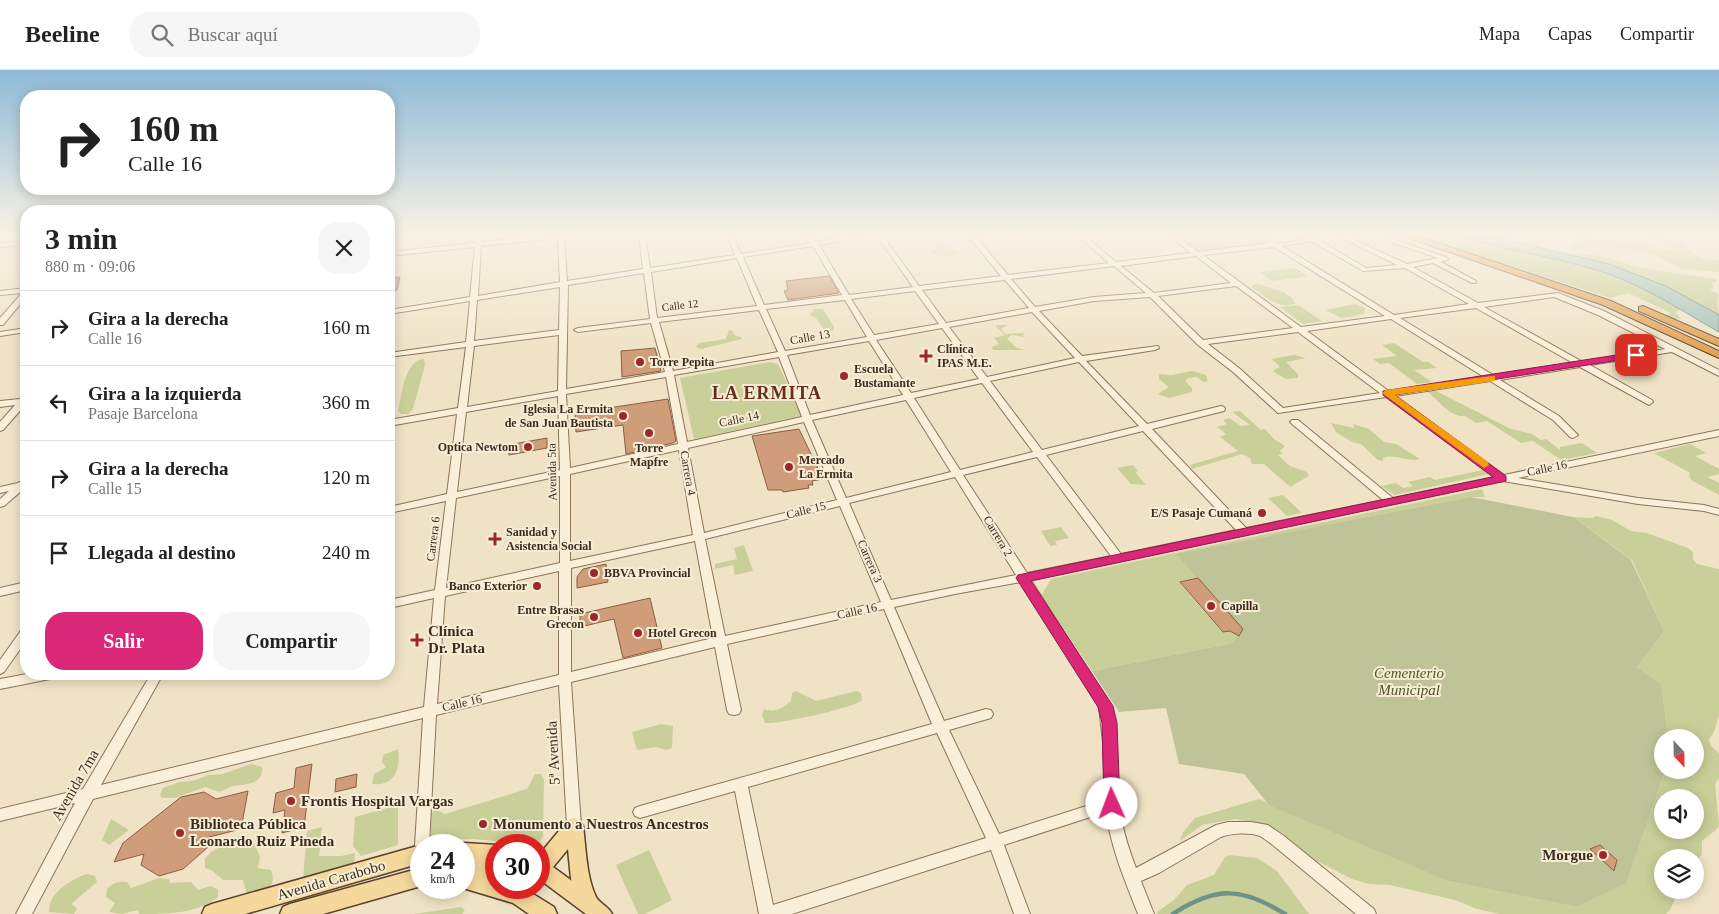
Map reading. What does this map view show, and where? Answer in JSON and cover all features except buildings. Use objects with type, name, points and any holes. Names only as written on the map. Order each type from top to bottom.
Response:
[{"type":"highway","points":[[1525,275],[1607,303],[1661,324],[1719,355]]},
{"type":"highway","points":[[1541,275],[1640,308],[1719,343]]},
{"type":"highway","points":[[1574,286],[1719,349]]},
{"type":"highway","points":[[1607,303],[1621,312],[1719,360]]},
{"type":"main road","points":[[550,857],[574,826]]},
{"type":"main road","points":[[574,826],[579,870],[595,909]]},
{"type":"main road","name":"Avenida Carabobo","points":[[212,914],[410,857]]},
{"type":"main road","points":[[550,875],[595,909]]},
{"type":"main road","name":"Avenida Carabobo","points":[[290,914],[410,880]]},
{"type":"main road","points":[[475,882],[518,896],[547,914]]},
{"type":"street","name":"Carrera 6","points":[[423,834],[430,710],[440,593],[470,344],[476,275]]},
{"type":"street","name":"Avenida 5ta","points":[[563,275],[562,394],[565,471],[565,678]]},
{"type":"street","points":[[395,311],[619,275]]},
{"type":"street","name":"Carrera 4","points":[[648,275],[654,320],[670,375],[699,536],[734,710]]},
{"type":"street","name":"Carrera 3","points":[[747,275],[783,355],[807,418],[889,604],[940,726],[995,841],[1022,914]]},
{"type":"street","name":"Carrera 2","points":[[833,275],[1105,706],[1109,723],[1112,804],[1131,878],[1144,908]]},
{"type":"street","points":[[908,275],[1117,557]]},
{"type":"street","name":"Calle 12","points":[[578,330],[1011,275]]},
{"type":"street","points":[[1127,275],[1152,295],[1201,343],[1236,370],[1281,411],[1386,393],[1491,379],[1580,363],[1673,350]]},
{"type":"street","points":[[1225,275],[1502,478],[1638,501],[1704,508],[1719,512]]},
{"type":"street","points":[[1324,275],[1556,418],[1573,435]]},
{"type":"street","points":[[1424,275],[1649,402]]},
{"type":"street","points":[[1461,275],[1474,282]]},
{"type":"street","points":[[1006,276],[1034,310],[1244,532]]},
{"type":"street","name":"Calle 13","points":[[395,422],[1107,298],[1152,295],[1237,284]]},
{"type":"street","points":[[0,293],[20,292]]},
{"type":"street","points":[[1201,343],[1479,305],[1561,296],[1601,313],[1719,373]]},
{"type":"street","points":[[0,323],[20,299]]},
{"type":"street","points":[[0,334],[20,331]]},
{"type":"street","points":[[395,354],[563,332]]},
{"type":"street","name":"Calle 14","points":[[395,509],[1081,359],[1155,348]]},
{"type":"street","points":[[0,404],[20,401]]},
{"type":"street","points":[[0,428],[20,406]]},
{"type":"street","name":"Calle 15","points":[[395,603],[699,536],[1040,454],[1144,426],[1221,409]]},
{"type":"street","points":[[1294,422],[1391,502]]},
{"type":"street","name":"Calle 16","points":[[0,815],[281,749],[430,710],[720,641],[889,604],[1023,578],[1719,433]]},
{"type":"street","points":[[0,490],[20,485]]},
{"type":"street","points":[[0,504],[20,488]]},
{"type":"street","points":[[0,592],[20,587]]},
{"type":"street","points":[[0,669],[20,641]]},
{"type":"street","name":"5ª Avenida","points":[[565,678],[574,826]]},
{"type":"street","points":[[0,684],[20,680]]},
{"type":"street","name":"Avenida 7ma","points":[[24,914],[88,794],[154,680]]},
{"type":"street","points":[[640,812],[986,714]]},
{"type":"street","points":[[740,783],[768,914],[1112,804]]},
{"type":"street","points":[[1131,878],[1154,868],[1216,832],[1228,828],[1252,828],[1263,830],[1279,841],[1368,914]]},
{"type":"green space","points":[[1265,275],[1308,276],[1272,281]]},
{"type":"green space","points":[[1540,275],[1608,275],[1635,285],[1681,309],[1675,312],[1681,318],[1671,321],[1666,315],[1671,313],[1628,293],[1610,298]]},
{"type":"green space","points":[[1639,275],[1692,275],[1716,279],[1717,281],[1712,283],[1714,287],[1710,290],[1719,294],[1717,301],[1719,315],[1656,281]]},
{"type":"green space","points":[[1258,284],[1284,292],[1292,298],[1295,304],[1282,305],[1272,301],[1251,287]]},
{"type":"green space","points":[[1355,304],[1365,308],[1364,314],[1342,318],[1325,310]]},
{"type":"green space","points":[[1298,305],[1322,321],[1303,324],[1280,307]]},
{"type":"green space","points":[[814,309],[823,309],[834,327],[833,331],[825,331],[816,318],[810,315]]},
{"type":"green space","points":[[997,325],[1007,325],[1001,329],[1006,334],[1024,333],[1023,337],[1012,335],[1007,338],[1015,347],[1024,350],[993,350],[992,347],[999,344],[994,338],[1005,335],[996,327]]},
{"type":"green space","points":[[729,330],[742,339],[701,349],[696,347],[699,343],[726,339]]},
{"type":"green space","points":[[1394,343],[1423,362],[1428,362],[1437,368],[1414,370],[1432,382],[1417,384],[1389,363],[1380,364],[1373,359],[1397,356],[1382,345]]},
{"type":"green space","points":[[1294,355],[1306,358],[1286,362],[1298,374],[1298,378],[1286,379],[1274,372],[1274,370],[1280,367],[1272,359]]},
{"type":"green space","points":[[424,359],[425,365],[413,409],[408,414],[401,414],[398,411],[408,372],[412,365]]},
{"type":"green space","points":[[770,362],[778,364],[802,416],[694,439],[680,378]]},
{"type":"green space","points":[[1192,371],[1206,375],[1208,381],[1204,382],[1197,377],[1188,378],[1185,381],[1192,388],[1192,392],[1169,398],[1158,394],[1169,387],[1159,379],[1159,374],[1171,375]]},
{"type":"green space","points":[[1434,390],[1511,429],[1532,434],[1541,440],[1546,439],[1560,450],[1560,447],[1582,443],[1597,453],[1561,460],[1533,441],[1521,443],[1487,421],[1476,423],[1465,416],[1459,416],[1448,411],[1427,391]]},
{"type":"green space","points":[[1240,411],[1261,430],[1265,429],[1274,439],[1285,446],[1280,451],[1283,454],[1278,455],[1290,466],[1307,472],[1309,476],[1290,487],[1264,464],[1252,464],[1250,458],[1242,454],[1192,469],[1190,465],[1238,451],[1220,437],[1226,434],[1217,427],[1227,424],[1223,420],[1229,418],[1241,426],[1250,425],[1232,412]]},
{"type":"green space","points":[[1331,423],[1354,428],[1353,424],[1369,429],[1384,442],[1396,444],[1420,459],[1410,460],[1388,457],[1383,458],[1383,461],[1378,460],[1361,444],[1352,442],[1336,432]]},
{"type":"green space","points":[[1690,444],[1706,453],[1695,456],[1719,469],[1719,474],[1708,477],[1703,475],[1719,483],[1719,495],[1691,480],[1690,473],[1654,453]]},
{"type":"green space","points":[[1133,465],[1138,471],[1135,472],[1146,485],[1131,484],[1117,468]]},
{"type":"green space","points":[[1483,470],[1489,474],[1395,495],[1381,486],[1396,483],[1403,488],[1413,486],[1408,482],[1430,477],[1435,480]]},
{"type":"green space","points":[[1482,489],[1485,497],[1471,497],[1177,554],[1198,578],[1180,583],[1222,632],[1230,631],[1239,636],[1233,643],[1092,671],[1041,596],[1051,579]]},
{"type":"green space","points":[[1283,495],[1302,513],[1287,516],[1268,498]]},
{"type":"green space","name":"Cementerio Municipal","points":[[1471,497],[1573,517],[1631,560],[1664,631],[1637,667],[1661,684],[1667,729],[1654,729],[1654,779],[1662,779],[1658,789],[1654,789],[1654,802],[1626,883],[1577,907],[1448,881],[1269,805],[1244,774],[1179,764],[1166,708],[1119,712],[1092,671],[1233,643],[1242,629],[1176,554]]},
{"type":"green space","points":[[1596,516],[1612,520],[1631,531],[1647,533],[1688,548],[1693,552],[1693,559],[1697,564],[1719,569],[1719,715],[1714,732],[1709,740],[1711,746],[1719,753],[1719,778],[1715,784],[1719,824],[1717,829],[1702,841],[1702,849],[1654,849],[1654,899],[1675,899],[1666,914],[1500,914],[1477,909],[1455,900],[1390,885],[1369,884],[1352,879],[1311,858],[1281,832],[1235,819],[1202,825],[1180,841],[1183,832],[1195,818],[1259,799],[1448,881],[1577,907],[1625,883],[1654,801],[1654,839],[1704,839],[1704,789],[1658,789],[1662,779],[1704,779],[1704,729],[1667,729],[1661,684],[1637,667],[1664,631],[1632,560],[1573,517],[1592,518]]},
{"type":"green space","points":[[1061,527],[1069,538],[1055,541],[1057,545],[1050,546],[1041,531]]},
{"type":"green space","points":[[744,545],[753,571],[735,575],[733,565],[715,569],[715,564],[737,559],[734,548]]},
{"type":"green space","points":[[796,691],[816,701],[857,691],[861,693],[862,700],[847,707],[816,715],[765,723],[762,715],[764,709],[775,710],[782,708],[791,701],[792,693]]},
{"type":"green space","points":[[661,724],[673,726],[672,748],[666,750],[656,747],[637,750],[632,732]]},
{"type":"green space","points":[[398,749],[399,756],[395,775],[386,782],[372,784],[374,774],[386,767],[382,762],[383,755]]},
{"type":"green space","points":[[251,764],[262,767],[262,773],[257,780],[248,784],[231,787],[219,792],[205,787],[175,798],[162,798],[160,795],[163,788],[179,782],[193,781],[208,775],[223,774]]},
{"type":"green space","points":[[535,774],[541,774],[544,779],[543,834],[485,834],[485,840],[475,839],[475,834],[431,834],[431,814],[435,809],[445,814],[527,789]]},
{"type":"green space","points":[[398,805],[398,845],[361,856],[353,846],[355,817]]},
{"type":"green space","points":[[111,819],[129,830],[109,845],[102,840]]},
{"type":"green space","points":[[322,827],[319,856],[341,856],[355,853],[354,865],[303,879],[307,831]]},
{"type":"green space","points":[[239,836],[251,837],[260,856],[258,868],[271,870],[273,882],[263,891],[247,895],[243,880],[223,880],[211,870],[205,868],[205,858],[211,852]]},
{"type":"green space","points":[[649,850],[672,900],[645,914],[638,914],[616,865]]},
{"type":"green space","points":[[1230,855],[1257,858],[1277,871],[1309,914],[1158,914],[1157,912],[1174,900],[1187,885],[1214,875],[1225,857]]},
{"type":"green space","points":[[87,874],[95,876],[97,882],[71,904],[77,908],[74,914],[49,912],[52,899],[56,893],[74,879]]},
{"type":"green space","points":[[159,878],[169,879],[170,883],[191,882],[198,890],[210,886],[218,889],[218,897],[201,907],[181,912],[139,914],[138,910],[122,914],[109,912],[115,903],[106,897],[107,889],[111,885],[118,882],[127,882],[131,888]]},
{"type":"green space","points":[[461,907],[465,910],[462,914],[414,914]]},
{"type":"water","points":[[1611,275],[1639,275],[1666,286],[1719,315],[1719,332],[1651,293]]},
{"type":"waterway","points":[[1173,914],[1203,898],[1229,893],[1255,899],[1285,914]]},
{"type":"slow traffic","points":[[1484,465],[1386,393],[1492,378]]},
{"type":"place","name":"Clínica IPAS M.E.","points":[[926,356]]},
{"type":"place","name":"Torre Pepita","points":[[640,362]]},
{"type":"place","name":"Escuela Bustamante","points":[[844,376]]},
{"type":"place","name":"Iglesia La Ermita de San Juan Bautista","points":[[623,416]]},
{"type":"place","name":"Torre Mapfre","points":[[649,433]]},
{"type":"place","name":"Optica Newtom","points":[[528,447]]},
{"type":"place","name":"Mercado La Ermita","points":[[789,467]]},
{"type":"place","name":"E/S Pasaje Cumaná","points":[[1262,513]]},
{"type":"place","name":"Sanidad y Asistencia Social","points":[[495,539]]},
{"type":"place","name":"BBVA Provincial","points":[[594,573]]},
{"type":"place","name":"Banco Exterior","points":[[537,586]]},
{"type":"place","name":"Capilla","points":[[1211,606]]},
{"type":"place","name":"Entre Brasas Grecon","points":[[594,617]]},
{"type":"place","name":"Hotel Grecon","points":[[638,633]]},
{"type":"place","name":"Clínica Dr. Plata","points":[[417,640]]},
{"type":"place","name":"Frontis Hospital Vargas","points":[[291,801]]},
{"type":"place","name":"Monumento a Nuestros Ancestros","points":[[483,824]]},
{"type":"place","name":"Biblioteca Pública Leonardo Ruiz Pineda","points":[[180,833]]},
{"type":"place","name":"Morgue","points":[[1603,855]]},
{"type":"district","name":"LA ERMITA","points":[[767,393]]},
{"type":"route","points":[[1112,804],[1109,723],[1105,706],[1023,578],[1502,478],[1386,393],[1491,379],[1636,355]]}]
